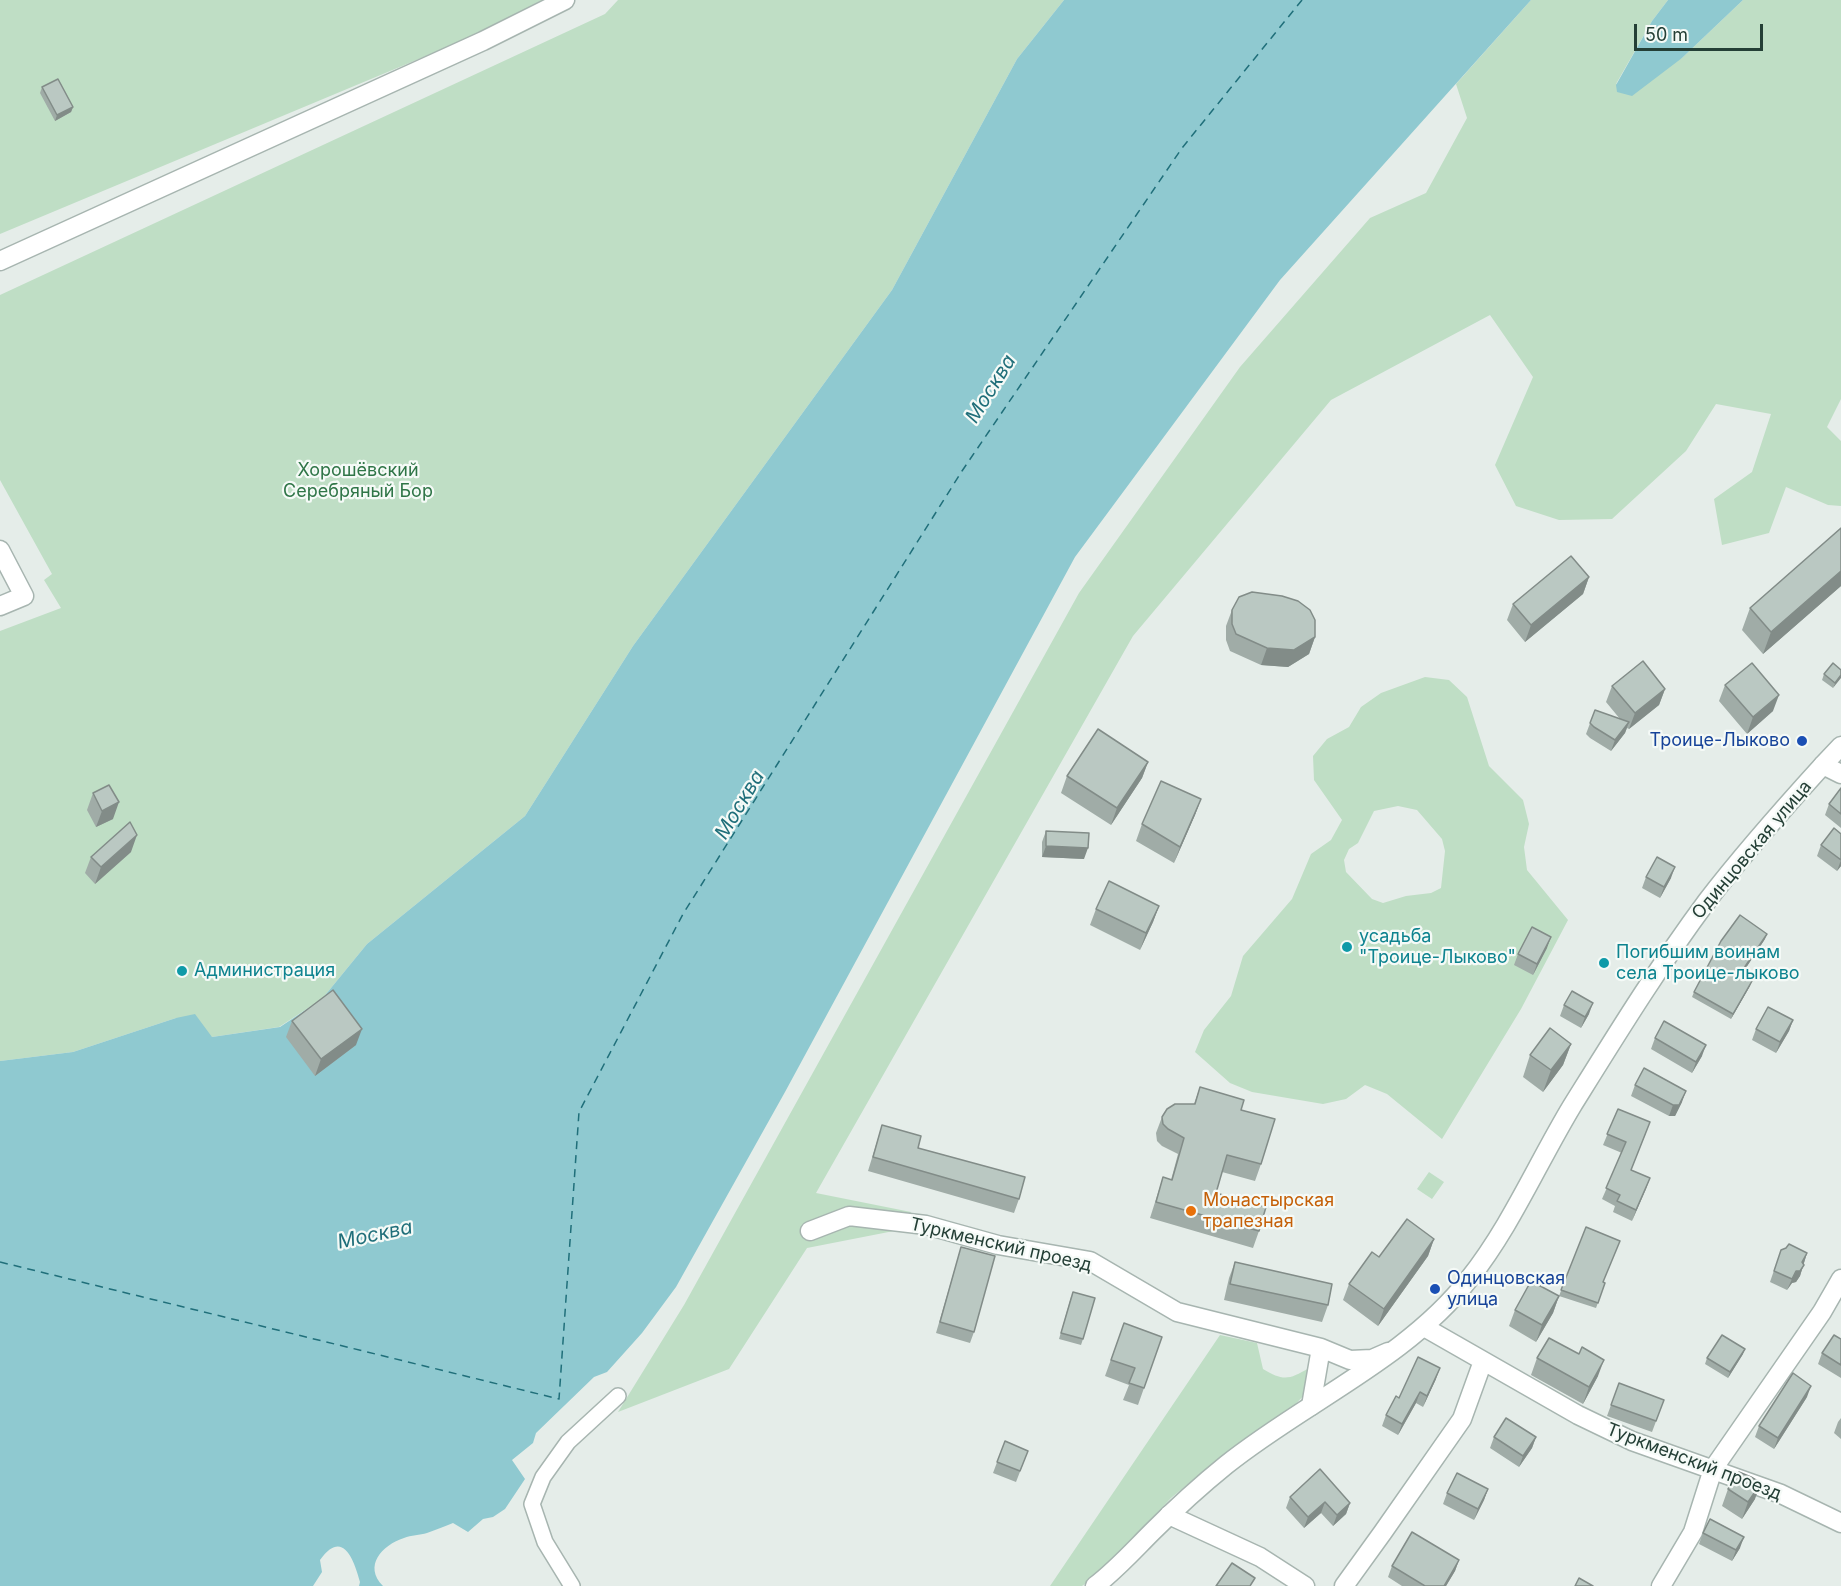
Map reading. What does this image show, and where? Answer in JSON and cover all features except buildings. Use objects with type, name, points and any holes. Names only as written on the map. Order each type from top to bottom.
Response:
[{"type":"street","points":[[0,261],[472,46],[565,0]]},
{"type":"street","points":[[0,550],[24,596],[0,606]]},
{"type":"street","name":"Одинцовская улица","points":[[1095,1586],[1225,1465],[1390,1352],[1424,1327],[1454,1298],[1493,1246],[1568,1112],[1617,1032],[1680,938],[1746,852],[1841,746]]},
{"type":"street","points":[[1823,765],[1841,774]]},
{"type":"street","name":"Туркменский проезд","points":[[810,1231],[849,1216],[926,1225],[998,1245],[1089,1261],[1177,1312],[1321,1348],[1350,1360],[1372,1359],[1390,1352]]},
{"type":"street","points":[[1662,1586],[1693,1532],[1713,1469],[1822,1312],[1841,1279]]},
{"type":"street","name":"Туркменский проезд","points":[[1424,1327],[1578,1415],[1632,1441],[1781,1494],[1841,1523]]},
{"type":"street","points":[[1311,1406],[1321,1348]]},
{"type":"street","points":[[1344,1586],[1462,1419],[1483,1360]]},
{"type":"street","points":[[572,1586],[545,1542],[532,1504],[543,1477],[568,1442],[618,1396]]},
{"type":"street","points":[[1169,1515],[1260,1557],[1305,1586]]},
{"type":"green space","points":[[0,0],[560,0],[0,234]]},
{"type":"green space","name":"Хорошёвский Серебряный Бор","points":[[618,0],[1064,0],[1017,59],[892,290],[633,646],[525,816],[367,944],[322,999],[279,1027],[212,1037],[176,1018],[73,1052],[0,1061],[0,631],[61,608],[44,580],[52,574],[0,480],[0,295],[605,14]]},
{"type":"green space","points":[[1531,0],[1668,0],[1652,21],[1616,84],[1682,58],[1743,0],[1841,0],[1841,399],[1827,427],[1841,441],[1841,506],[1828,505],[1786,487],[1769,533],[1722,545],[1714,499],[1752,472],[1771,414],[1716,404],[1686,451],[1612,519],[1559,520],[1516,506],[1495,465],[1533,377],[1490,315],[1331,400],[1133,636],[816,1193],[911,1212],[904,1229],[807,1248],[729,1369],[618,1412],[684,1305],[1079,593],[1240,367],[1370,218],[1426,193],[1467,118],[1456,84]]},
{"type":"green space","points":[[1425,677],[1449,680],[1467,697],[1489,766],[1523,800],[1529,824],[1524,847],[1527,870],[1568,920],[1521,1009],[1442,1139],[1387,1094],[1365,1085],[1346,1099],[1323,1104],[1252,1092],[1230,1083],[1195,1052],[1204,1030],[1231,996],[1243,956],[1292,899],[1311,854],[1331,840],[1342,820],[1314,780],[1313,756],[1327,739],[1349,727],[1361,707],[1381,693]],"holes":[[[1398,806],[1417,810],[1442,839],[1445,851],[1441,888],[1431,893],[1406,896],[1383,903],[1372,899],[1346,872],[1344,860],[1349,849],[1358,843],[1374,811]]]},
{"type":"green space","points":[[1429,1172],[1444,1182],[1432,1199],[1417,1189]]},
{"type":"green space","points":[[1220,1335],[1257,1343],[1263,1369],[1276,1376],[1291,1377],[1309,1368],[1309,1390],[1286,1414],[1223,1455],[1171,1498],[1104,1570],[1082,1586],[1050,1586]]},
{"type":"water","name":"Москва","points":[[1064,0],[1531,0],[1280,280],[1075,557],[785,1092],[676,1287],[642,1333],[607,1372],[594,1377],[536,1433],[533,1443],[512,1460],[525,1479],[505,1509],[493,1517],[483,1519],[468,1532],[453,1523],[396,1541],[382,1551],[375,1564],[377,1578],[383,1586],[359,1586],[360,1582],[351,1557],[341,1547],[335,1547],[320,1560],[322,1572],[313,1586],[0,1586],[0,1061],[73,1052],[176,1018],[195,1014],[212,1037],[280,1027],[322,999],[367,944],[525,816],[633,646],[892,290],[1017,59]]},
{"type":"water","points":[[1668,0],[1743,0],[1682,58],[1632,96],[1617,92],[1616,85],[1652,21]]},
{"type":"ferry route","points":[[0,1262],[559,1399],[579,1112],[683,914],[962,471],[1182,148],[1302,0]]},
{"type":"place","name":"Троице-Лыково","points":[[1802,741]]},
{"type":"place","name":"усадьба \"Троице-Лыково\"","points":[[1347,947]]},
{"type":"place","name":"Погибшим воинам села Троице-лыково","points":[[1604,963]]},
{"type":"place","name":"Администрация","points":[[182,971]]},
{"type":"place","name":"Монастырская трапезная","points":[[1191,1211]]},
{"type":"place","name":"Одинцовская улица","points":[[1435,1289]]}]
